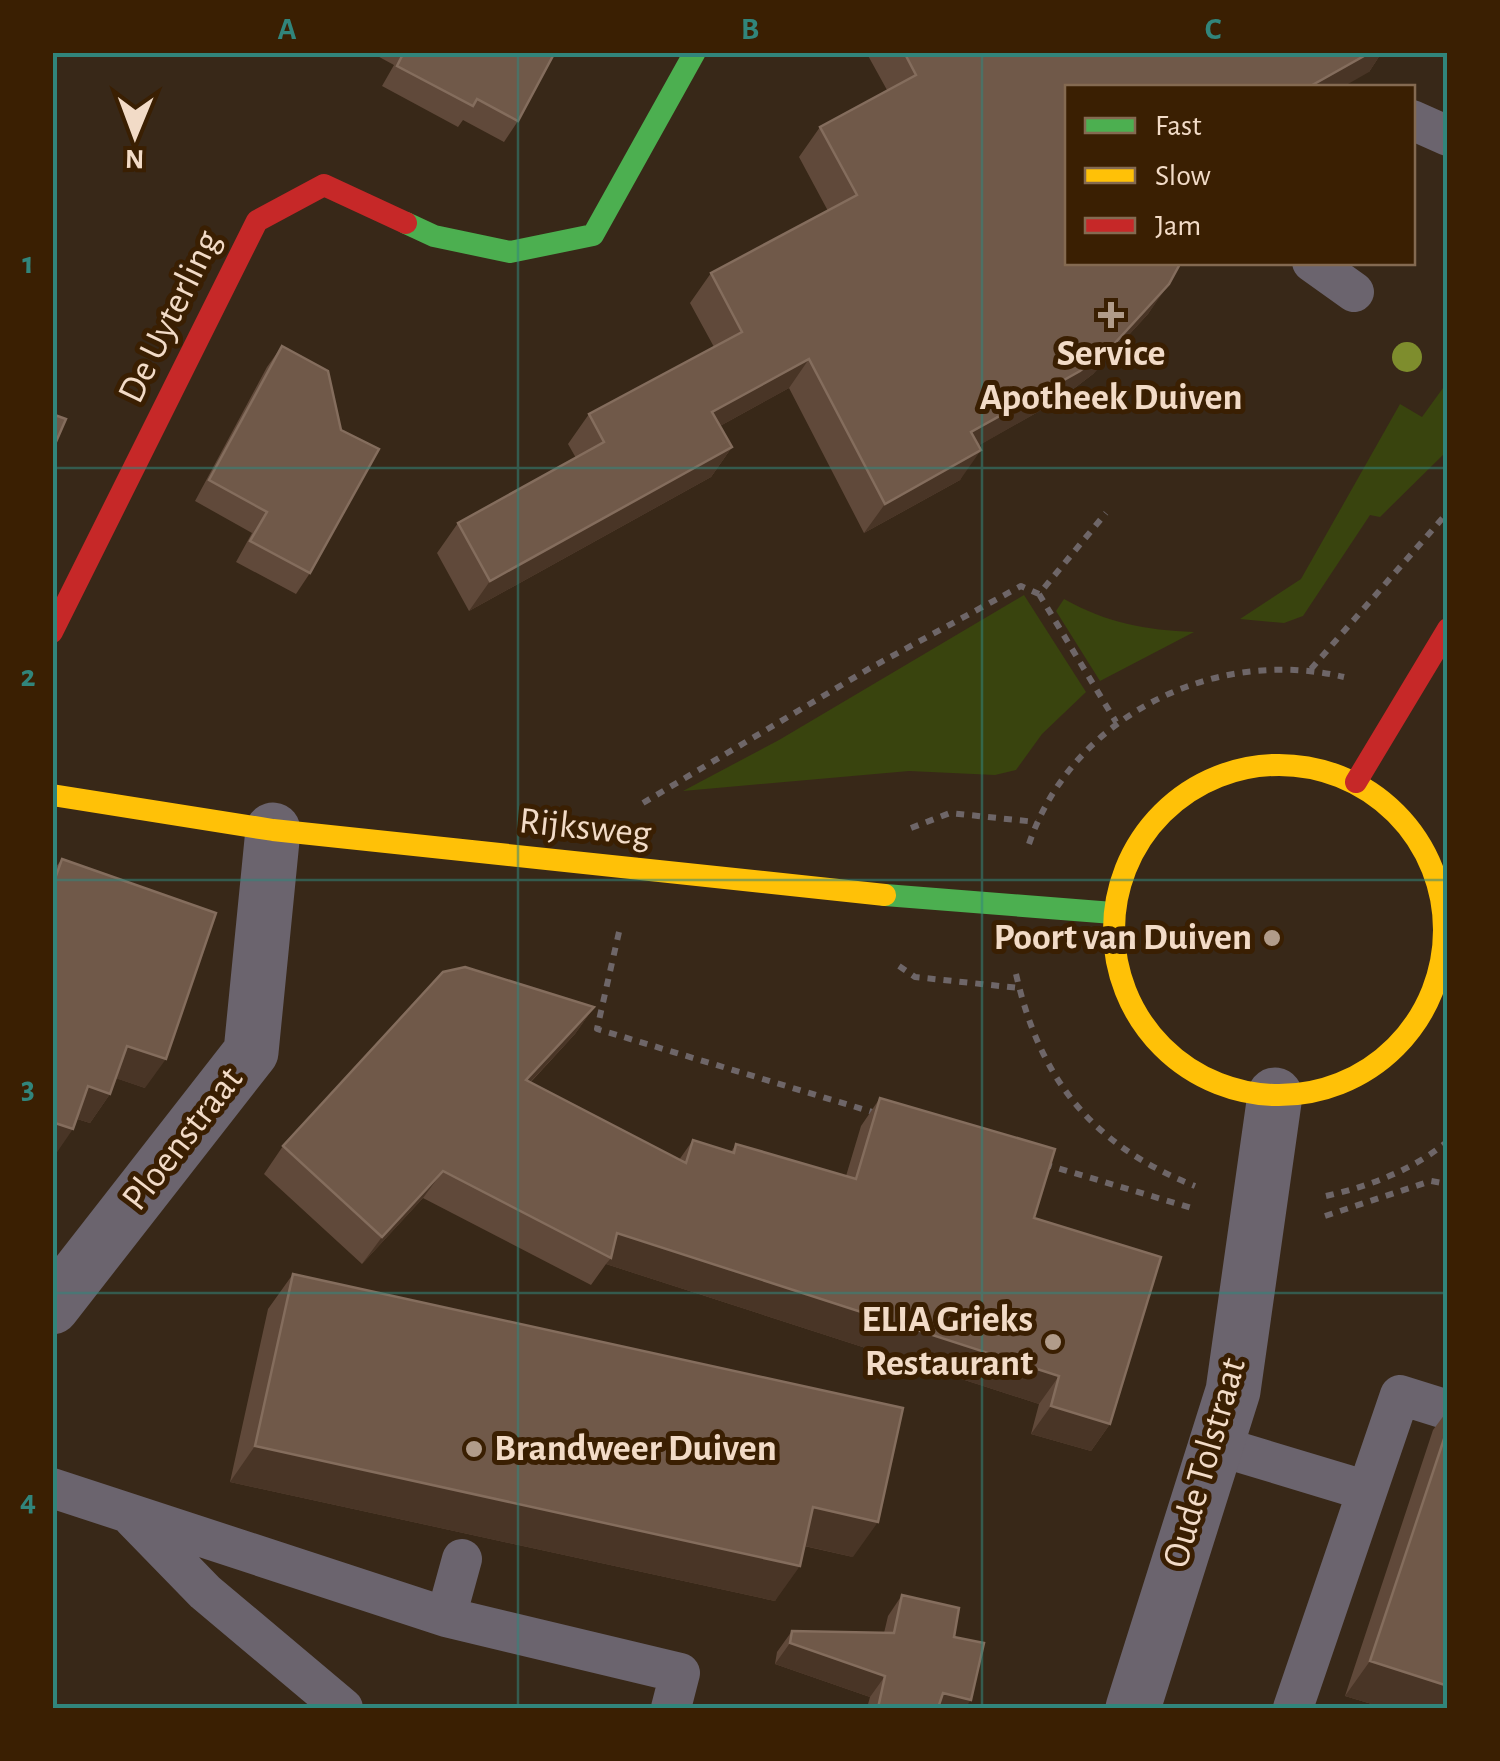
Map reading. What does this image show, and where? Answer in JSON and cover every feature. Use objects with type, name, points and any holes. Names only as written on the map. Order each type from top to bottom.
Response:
[{"type":"street","name":"De Uyterling","points":[[52,632],[257,221],[324,186],[434,236],[510,252],[593,235],[695,52]]},
{"type":"street","points":[[1356,782],[1448,629]]},
{"type":"street","points":[[1251,766],[1270,766],[1308,767],[1356,782],[1388,805],[1419,840],[1435,874],[1445,918],[1438,978],[1423,1012],[1380,1062],[1350,1080],[1310,1093],[1275,1095],[1227,1088],[1178,1062],[1148,1032],[1132,1008],[1116,967],[1113,913],[1122,874],[1145,831],[1173,802],[1208,780],[1251,766]]},
{"type":"street","name":"Rijksweg","points":[[52,795],[272,830],[975,905],[1113,913]]},
{"type":"street","name":"Ploenstraat","points":[[52,1307],[251,1052],[272,830]]},
{"type":"street","points":[[1423,1012],[1448,1027]]},
{"type":"street","name":"Oude Tolstraat","points":[[1134,1708],[1232,1390],[1275,1095]]},
{"type":"lane","points":[[1415,121],[1448,136]]},
{"type":"lane","points":[[1316,265],[1354,292]]},
{"type":"lane","points":[[1292,1708],[1364,1490],[1400,1395],[1448,1410]]},
{"type":"lane","points":[[1215,1445],[1364,1490]]},
{"type":"lane","points":[[52,1488],[133,1518],[225,1542],[446,1617],[680,1673],[670,1708]]},
{"type":"lane","points":[[133,1518],[205,1592],[344,1708]]},
{"type":"lane","points":[[446,1617],[462,1559]]},
{"type":"path","points":[[1036,822],[1077,759],[1116,722],[1198,680],[1265,667],[1312,669],[1448,512]]},
{"type":"path","points":[[1039,594],[1106,514]]},
{"type":"path","points":[[573,862],[646,800],[872,666],[1021,586],[1039,594],[1116,722]]},
{"type":"path","points":[[620,924],[598,1028],[884,1116]]},
{"type":"path","points":[[1037,1162],[1256,1224],[1322,1217],[1431,1181],[1448,1184]]},
{"type":"green space","points":[[1443,388],[1447,391],[1447,451],[1380,517],[1370,515],[1303,616],[1284,623],[1240,619],[1301,579],[1400,404],[1422,417]]},
{"type":"green space","points":[[1024,595],[1086,692],[1042,734],[1016,770],[995,775],[909,771],[683,791],[779,740]]},
{"type":"green space","points":[[1064,599],[1127,624],[1194,632],[1100,681],[1056,611]]},
{"type":"building","points":[[404,52],[555,52],[518,121],[477,99],[473,106],[397,66]]},
{"type":"building","points":[[904,52],[1371,52],[1312,85],[1065,85],[1065,265],[1179,265],[1169,284],[1114,344],[1080,371],[971,432],[981,450],[885,504],[809,359],[712,412],[732,447],[490,581],[458,523],[604,442],[589,414],[742,332],[711,273],[857,195],[820,127],[916,75]]},
{"type":"building","points":[[282,346],[328,371],[341,430],[379,449],[310,573],[250,541],[267,512],[209,480]]},
{"type":"building","points":[[52,414],[66,419],[52,451]]},
{"type":"building","points":[[62,859],[216,913],[166,1059],[127,1046],[110,1094],[88,1086],[73,1129],[52,1122],[52,887]]},
{"type":"building","points":[[465,967],[594,1007],[526,1080],[686,1163],[693,1140],[734,1153],[736,1144],[856,1179],[880,1098],[1055,1149],[1034,1218],[1161,1257],[1110,1424],[1051,1406],[1059,1376],[617,1233],[611,1258],[443,1171],[382,1237],[283,1146],[443,972]]},
{"type":"building","points":[[293,1274],[903,1408],[878,1522],[813,1507],[800,1566],[255,1446]]},
{"type":"building","points":[[1448,1427],[1448,1686],[1370,1661]]},
{"type":"building","points":[[902,1595],[959,1608],[954,1637],[984,1643],[971,1700],[943,1693],[938,1708],[878,1708],[885,1676],[790,1643],[792,1631],[894,1633]]},
{"type":"traffic: fast","points":[[406,223],[434,236],[510,252],[593,235],[695,52]]},
{"type":"traffic: fast","points":[[885,895],[1113,913]]},
{"type":"traffic: slow","points":[[1279,765],[1311,768],[1342,777],[1396,813],[1432,867],[1441,898],[1444,930],[1441,962],[1432,993],[1396,1047],[1342,1083],[1311,1092],[1279,1095],[1247,1092],[1216,1083],[1162,1047],[1126,993],[1117,962],[1114,930],[1117,898],[1126,867],[1162,813],[1216,777],[1247,768],[1279,765]]},
{"type":"traffic: slow","points":[[52,795],[273,830],[885,895]]},
{"type":"traffic: jam","points":[[52,632],[257,221],[324,185],[406,223]]},
{"type":"traffic: jam","points":[[1356,782],[1448,629]]},
{"type":"place","name":"Service Apotheek Duiven","points":[[1111,315]]},
{"type":"place","name":"Poort van Duiven","points":[[1272,938]]},
{"type":"place","name":"ELIA Grieks Restaurant","points":[[1053,1342]]},
{"type":"place","name":"Brandweer Duiven","points":[[474,1449]]}]
